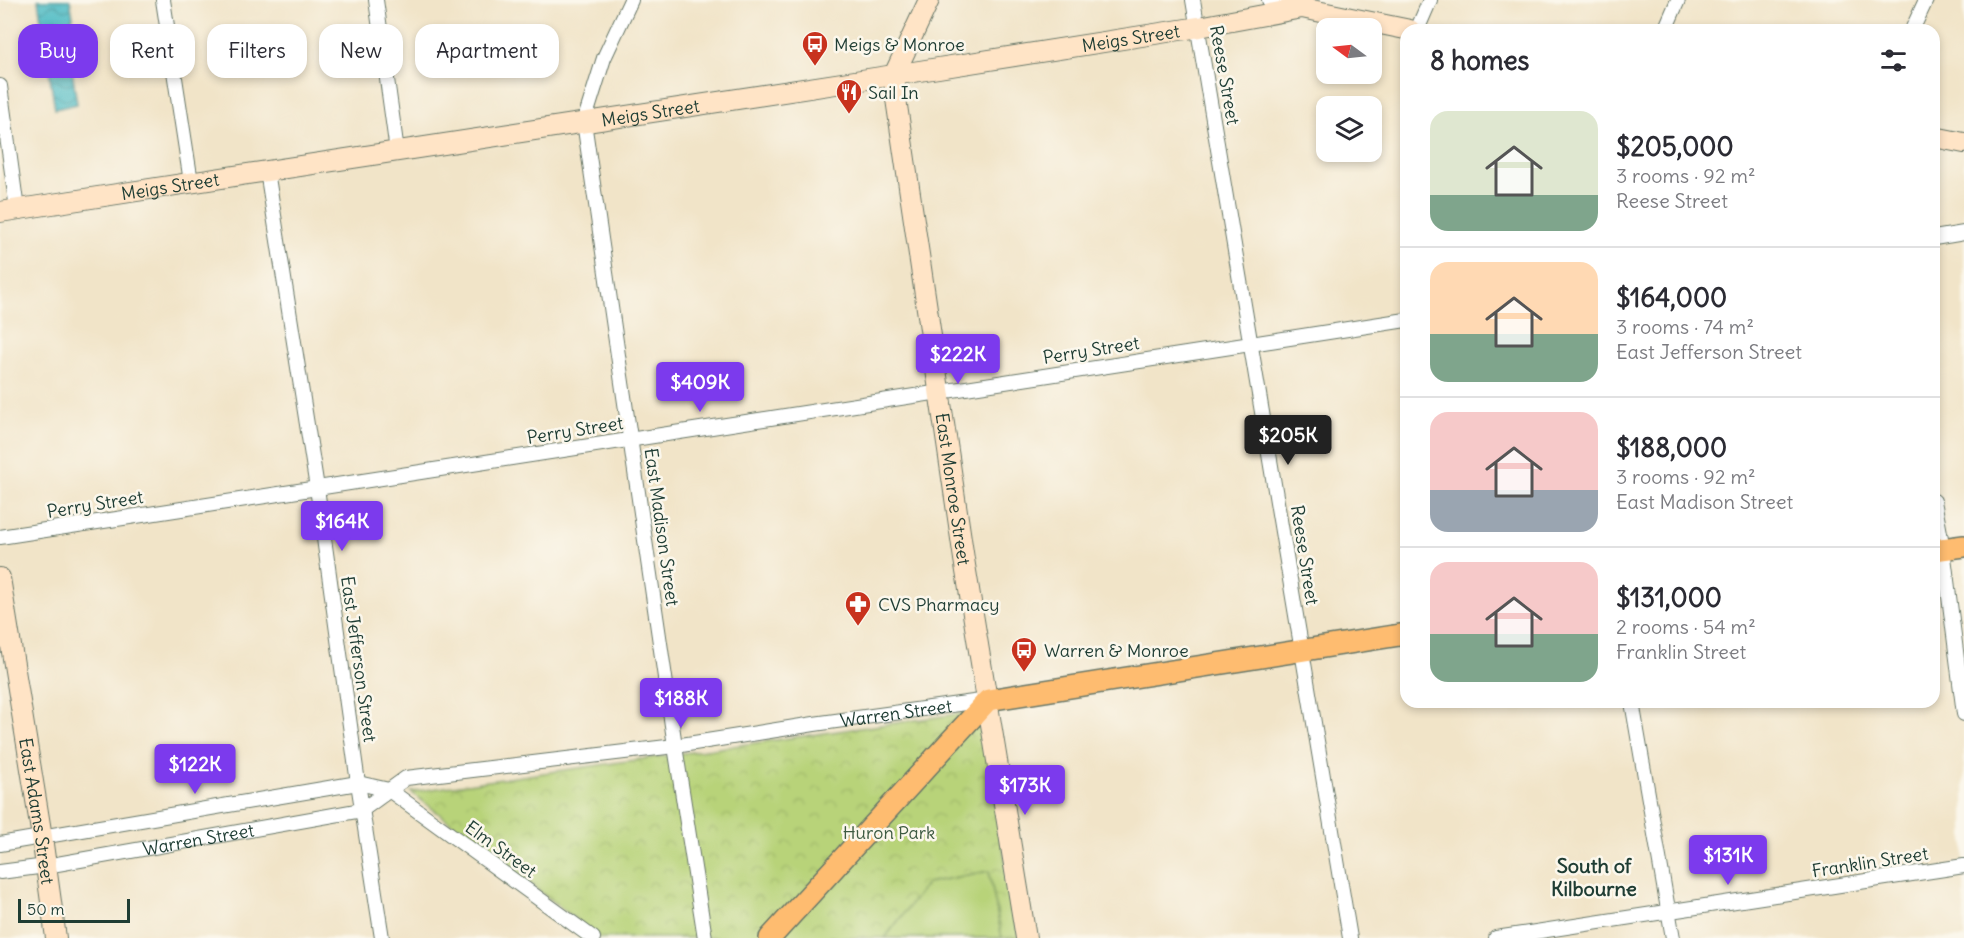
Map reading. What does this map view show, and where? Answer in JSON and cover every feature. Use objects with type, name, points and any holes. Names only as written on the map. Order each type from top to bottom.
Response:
[{"type":"main road","name":"Warren Street","points":[[988,700],[1400,635]]},
{"type":"main road","points":[[771,938],[988,700]]},
{"type":"street","points":[[163,0],[191,182]]},
{"type":"street","points":[[376,0],[397,151]]},
{"type":"street","points":[[584,122],[604,58],[631,0]]},
{"type":"street","points":[[894,75],[929,0]]},
{"type":"street","name":"Reese Street","points":[[1193,0],[1350,938]]},
{"type":"street","points":[[1269,0],[1400,28]]},
{"type":"street","points":[[1420,24],[1430,0]]},
{"type":"street","points":[[1668,24],[1678,0]]},
{"type":"street","points":[[1915,24],[1926,0]]},
{"type":"street","name":"Meigs Street","points":[[8,210],[894,75],[1198,27],[1302,8]]},
{"type":"street","name":"East Monroe Street","points":[[894,75],[964,559],[1026,938]]},
{"type":"street","points":[[0,86],[8,210]]},
{"type":"street","name":"East Madison Street","points":[[584,122],[705,938]]},
{"type":"street","points":[[1940,138],[1964,143]]},
{"type":"street","name":"East Jefferson Street","points":[[267,171],[317,488],[382,938]]},
{"type":"street","points":[[1940,237],[1964,234]]},
{"type":"street","name":"Perry Street","points":[[0,537],[1400,321]]},
{"type":"street","points":[[1940,523],[1947,548],[1964,714]]},
{"type":"street","name":"East Adams Street","points":[[0,578],[56,938]]},
{"type":"street","name":"Warren Street","points":[[0,872],[46,866],[362,810],[406,778],[675,746],[988,700]]},
{"type":"street","points":[[1633,708],[1673,938]]},
{"type":"street","name":"Warren Street","points":[[0,844],[358,783],[389,790]]},
{"type":"street","name":"Elm Street","points":[[389,790],[593,938]]},
{"type":"street","name":"Franklin Street","points":[[1496,938],[1964,866]]},
{"type":"green space","name":"Huron Park","points":[[979,711],[1019,938],[600,938],[411,792]]},
{"type":"green space","points":[[989,871],[1002,938],[885,938],[927,883]]},
{"type":"water","points":[[38,0],[70,0],[73,17],[68,24],[42,24]]},
{"type":"water","points":[[50,78],[73,78],[77,104],[55,109]]},
{"type":"place","name":"Meigs & Monroe","points":[[815,67]]},
{"type":"place","name":"Sail In","points":[[849,115]]},
{"type":"place","name":"CVS Pharmacy","points":[[858,627]]},
{"type":"place","name":"Warren & Monroe","points":[[1024,673]]},
{"type":"district","name":"South of Kilbourne","points":[[1594,876]]}]
